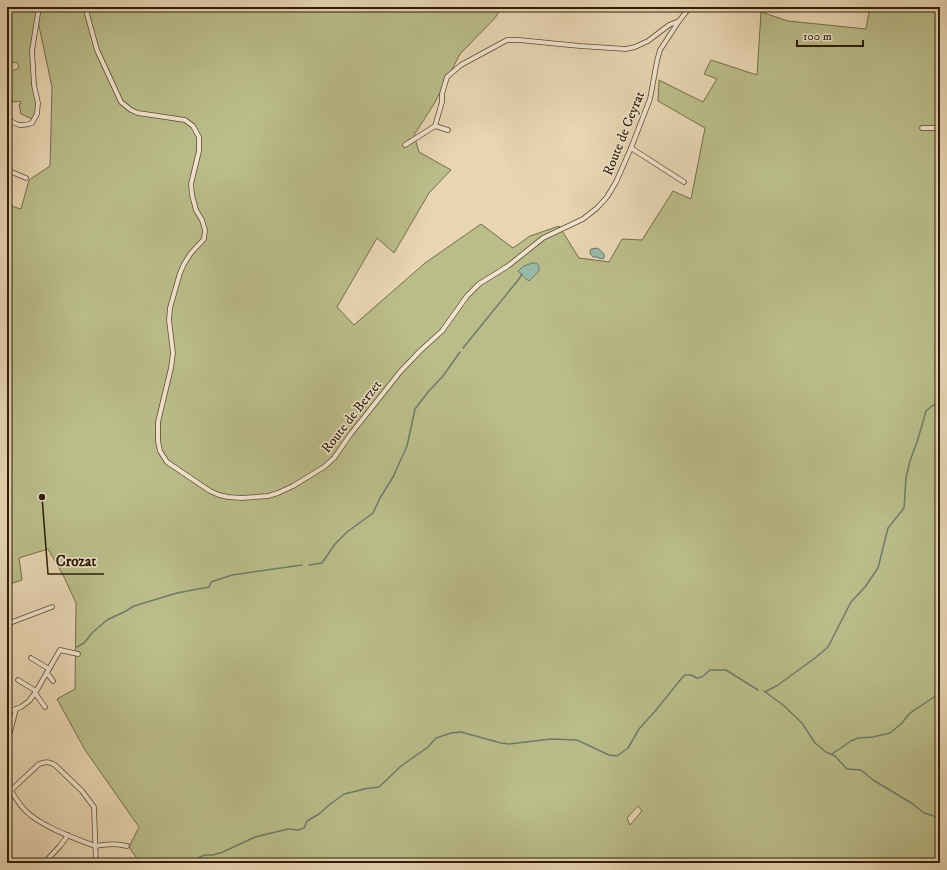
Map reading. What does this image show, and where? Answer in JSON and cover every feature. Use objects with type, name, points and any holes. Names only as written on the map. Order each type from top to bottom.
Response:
[{"type":"street","points":[[7,119],[18,125],[27,125],[32,123],[37,114],[38,103],[34,85],[32,51],[39,7]]},
{"type":"street","name":"Route de Berzet","points":[[86,7],[97,50],[121,102],[131,110],[138,112],[185,120],[193,126],[199,138],[199,151],[191,184],[196,210],[202,220],[205,230],[204,239],[191,253],[184,264],[170,308],[169,320],[173,353],[171,368],[158,422],[158,441],[160,451],[167,462],[210,491],[228,497],[247,498],[268,496],[294,486],[324,467],[334,458],[350,435],[400,372],[442,331],[467,296],[479,284],[508,266],[542,238]]},
{"type":"street","name":"Route de Ceyrat","points":[[542,238],[583,219],[597,208],[607,197],[616,182],[631,148],[650,99],[656,62],[660,50],[690,7]]},
{"type":"street","points":[[405,145],[435,126],[447,77],[461,65],[507,40],[626,49],[648,41],[669,25],[679,21]]},
{"type":"street","points":[[435,126],[448,130]]},
{"type":"street","points":[[922,128],[940,128]]},
{"type":"street","points":[[631,148],[684,182]]},
{"type":"street","points":[[7,170],[26,178]]},
{"type":"street","points":[[7,624],[52,607]]},
{"type":"street","points":[[7,711],[21,707],[29,701],[36,692],[60,650],[78,654]]},
{"type":"street","points":[[30,658],[48,671],[53,681]]},
{"type":"street","points":[[18,680],[36,692],[45,707]]},
{"type":"street","points":[[7,741],[8,732],[16,709]]},
{"type":"street","points":[[7,794],[39,764],[46,762],[56,765],[82,791],[94,807],[96,863]]},
{"type":"street","points":[[7,784],[23,808],[35,819],[95,846],[109,844],[121,844],[127,846]]},
{"type":"street","points":[[44,863],[68,835]]},
{"type":"green space","points":[[12,7],[502,7],[495,18],[460,54],[434,104],[414,135],[419,152],[451,170],[429,193],[394,253],[377,238],[337,307],[354,325],[425,263],[481,224],[513,248],[530,236],[559,226],[579,258],[609,262],[622,239],[642,240],[673,191],[691,199],[705,128],[658,101],[659,80],[703,102],[717,79],[704,74],[711,60],[757,75],[761,12],[788,21],[866,29],[870,7],[940,7],[940,863],[140,863],[129,847],[139,827],[85,750],[57,699],[75,689],[76,603],[64,577],[48,549],[19,558],[22,580],[7,585],[7,229],[11,206],[21,209],[29,180],[50,166],[52,87],[37,17],[32,51],[38,103],[34,120],[21,114],[19,104],[21,104],[20,101],[14,102],[11,100],[9,95],[7,96],[7,73],[19,68],[17,62],[8,62],[7,59],[7,9]],"holes":[[[638,806],[642,811],[630,825],[627,818]]]},
{"type":"shaded area","points":[[598,248],[604,254],[603,259],[593,257],[591,254],[591,249]]},
{"type":"shaded area","points":[[536,263],[539,266],[539,271],[529,281],[518,271],[524,266]]},
{"type":"waterway","points":[[463,348],[522,274]]},
{"type":"waterway","points":[[309,565],[322,563],[335,544],[347,532],[373,513],[393,477],[407,446],[415,409],[443,376],[460,352]]},
{"type":"waterway","points":[[765,692],[778,685],[828,647],[851,602],[865,587],[878,568],[888,528],[904,508],[906,478],[926,411],[940,402]]},
{"type":"waterway","points":[[77,647],[84,643],[93,632],[107,620],[134,606],[177,593],[209,587],[211,582],[232,575],[302,565]]},
{"type":"waterway","points":[[190,863],[205,855],[213,855],[223,852],[255,837],[288,829],[298,830],[304,828],[307,821],[319,814],[344,794],[379,787],[401,766],[428,747],[436,738],[451,733],[461,732],[509,744],[551,739],[577,740],[609,755],[617,756],[628,748],[639,729],[685,675],[691,675],[697,678],[702,677],[710,670],[726,670],[758,690]]},
{"type":"waterway","points":[[764,691],[783,705],[802,723],[815,743],[826,752],[835,756],[847,769],[861,770],[873,780],[913,804],[924,813],[940,818]]},
{"type":"waterway","points":[[832,754],[858,738],[873,737],[890,733],[901,724],[910,713],[940,693]]},
{"type":"place","name":"Crozat","points":[[42,497]]}]
